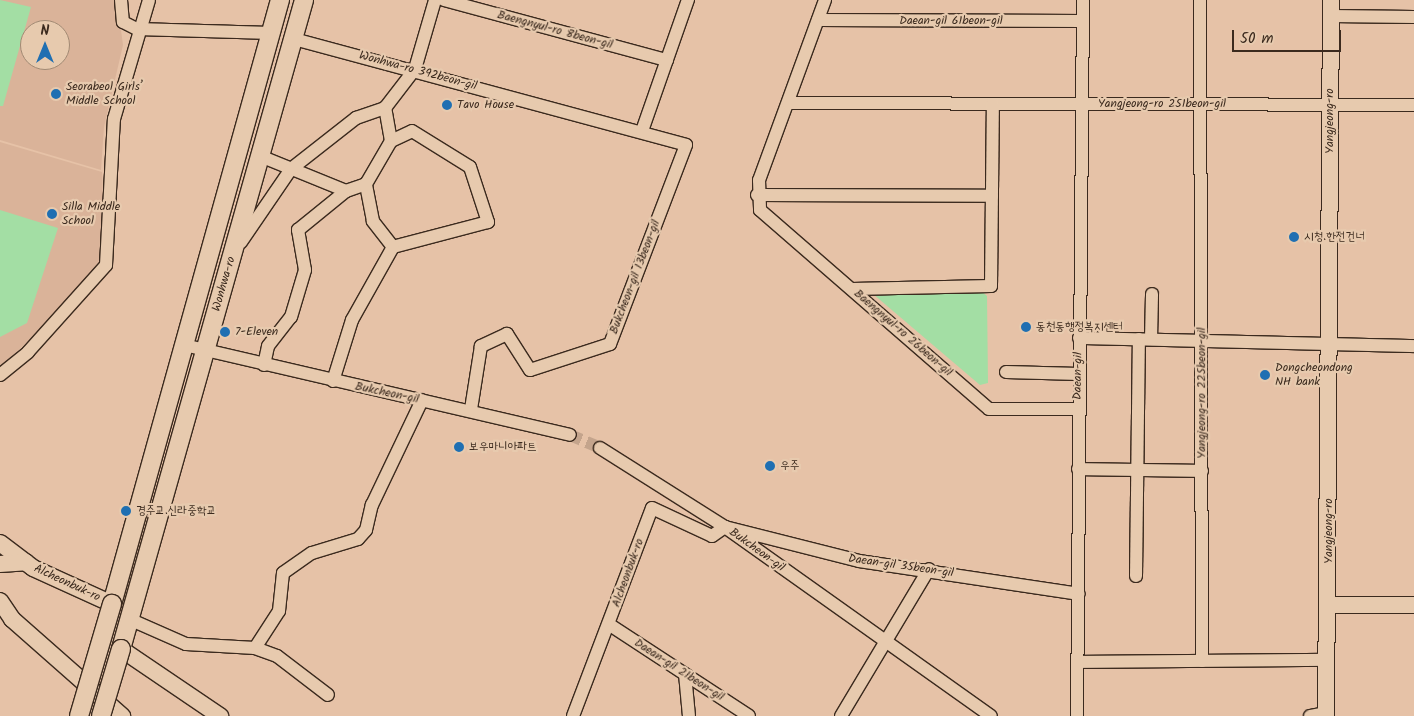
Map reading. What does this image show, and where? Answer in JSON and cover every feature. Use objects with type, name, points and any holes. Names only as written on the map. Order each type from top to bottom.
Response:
[{"type":"main road","name":"Wonhwa-ro","points":[[79,716],[125,560],[280,0]]},
{"type":"main road","name":"Wonhwa-ro","points":[[102,716],[304,0]]},
{"type":"main road","points":[[271,33],[294,39]]},
{"type":"street","points":[[120,0],[123,22],[137,30],[271,33]]},
{"type":"street","points":[[0,376],[28,352],[106,265],[114,120],[137,30],[149,0]]},
{"type":"street","points":[[231,259],[259,209],[291,169],[356,118],[386,108],[414,69],[435,0]]},
{"type":"street","name":"Baengnyul-ro 8beon-gil","points":[[444,0],[667,60]]},
{"type":"street","points":[[642,132],[688,0]]},
{"type":"street","points":[[825,0],[788,103],[758,195],[992,196]]},
{"type":"street","name":"Daean-gil","points":[[1077,716],[1079,594],[1078,374],[1084,104],[1084,0]]},
{"type":"street","name":"Yangjeong-ro 225beon-gil","points":[[1200,0],[1202,661]]},
{"type":"street","name":"Yangjeong-ro","points":[[1326,715],[1328,660],[1331,8],[1414,17]]},
{"type":"street","name":"Daean-gil 61beon-gil","points":[[818,20],[1083,21]]},
{"type":"street","name":"Wonhwa-ro 392beon-gil","points":[[294,39],[414,69],[686,146]]},
{"type":"street","name":"Yangjeong-ro 251beon-gil","points":[[788,103],[1414,105]]},
{"type":"street","points":[[852,288],[991,286],[993,104]]},
{"type":"street","points":[[386,108],[391,141]]},
{"type":"street","points":[[264,365],[268,346],[291,316],[305,270],[298,230],[346,191],[366,184],[391,141],[412,130],[470,167],[488,222],[393,247],[352,320],[333,381]]},
{"type":"street","name":"Bukcheon-gil 13beon-gil","points":[[471,409],[481,346],[507,334],[530,370],[610,344],[686,146]]},
{"type":"street","points":[[260,156],[346,191]]},
{"type":"street","points":[[366,184],[373,221],[393,247]]},
{"type":"street","name":"Baengnyul-ro 26beon-gil","points":[[758,195],[760,210],[989,409],[1078,409]]},
{"type":"street","points":[[1136,576],[1145,339],[1152,294]]},
{"type":"street","points":[[1079,338],[1202,340],[1330,346],[1414,346]]},
{"type":"street","name":"Bukcheon-gil","points":[[184,346],[333,381],[471,409],[570,435]]},
{"type":"street","points":[[1006,372],[1078,374]]},
{"type":"street","points":[[255,648],[279,611],[283,573],[312,553],[358,539],[366,530],[372,505],[422,400]]},
{"type":"street","name":"Bukcheon-gil","points":[[600,448],[725,527],[884,644],[991,716]]},
{"type":"street","points":[[1078,469],[1202,471]]},
{"type":"street","name":"Alcheonbuk-ro","points":[[573,716],[610,625],[652,508],[712,536],[725,527]]},
{"type":"street","name":"Daean-gil 35beon-gil","points":[[725,527],[859,561],[929,569],[1079,594]]},
{"type":"street","name":"Alcheonbuk-ro","points":[[0,543],[26,562],[112,604]]},
{"type":"street","points":[[0,564],[26,562]]},
{"type":"street","points":[[841,716],[929,569]]},
{"type":"street","points":[[0,601],[12,619],[122,716]]},
{"type":"street","points":[[1328,605],[1414,606]]},
{"type":"street","points":[[129,619],[186,644],[255,648],[277,656],[328,695]]},
{"type":"street","name":"Daean-gil 21beon-gil","points":[[610,625],[749,716]]},
{"type":"street","points":[[120,649],[220,716]]},
{"type":"street","points":[[1078,662],[1328,660]]},
{"type":"street","points":[[685,674],[689,716]]},
{"type":"street","points":[[1310,716],[1326,715]]},
{"type":"shaded area","name":"Seorabeol Girls’ Middle School","points":[[0,0],[117,0],[123,45],[104,127],[101,170],[0,140]]},
{"type":"shaded area","name":"Silla Middle School","points":[[0,142],[102,172],[105,257],[90,280],[0,368]]},
{"type":"green space","points":[[0,0],[31,7],[27,20],[20,20],[20,46],[3,106],[0,106]]},
{"type":"green space","points":[[0,210],[58,228],[27,323],[0,337]]},
{"type":"green space","points":[[866,288],[981,291],[987,296],[988,383],[980,385]]},
{"type":"tunnel","points":[[570,435],[600,448]]},
{"type":"place","name":"Seorabeol Girls’ Middle School","points":[[56,94]]},
{"type":"place","name":"Tavo House","points":[[447,105]]},
{"type":"place","name":"Silla Middle School","points":[[52,214]]},
{"type":"place","name":"시청.한전건너","points":[[1294,237]]},
{"type":"place","name":"동천동행정복지센터","points":[[1026,327]]},
{"type":"place","name":"7-Eleven","points":[[225,332]]},
{"type":"place","name":"Dongcheondong NH bank","points":[[1265,375]]},
{"type":"place","name":"보우마니아파트","points":[[459,447]]},
{"type":"place","name":"우주","points":[[770,466]]},
{"type":"place","name":"경주교.신라중학교","points":[[126,511]]}]
